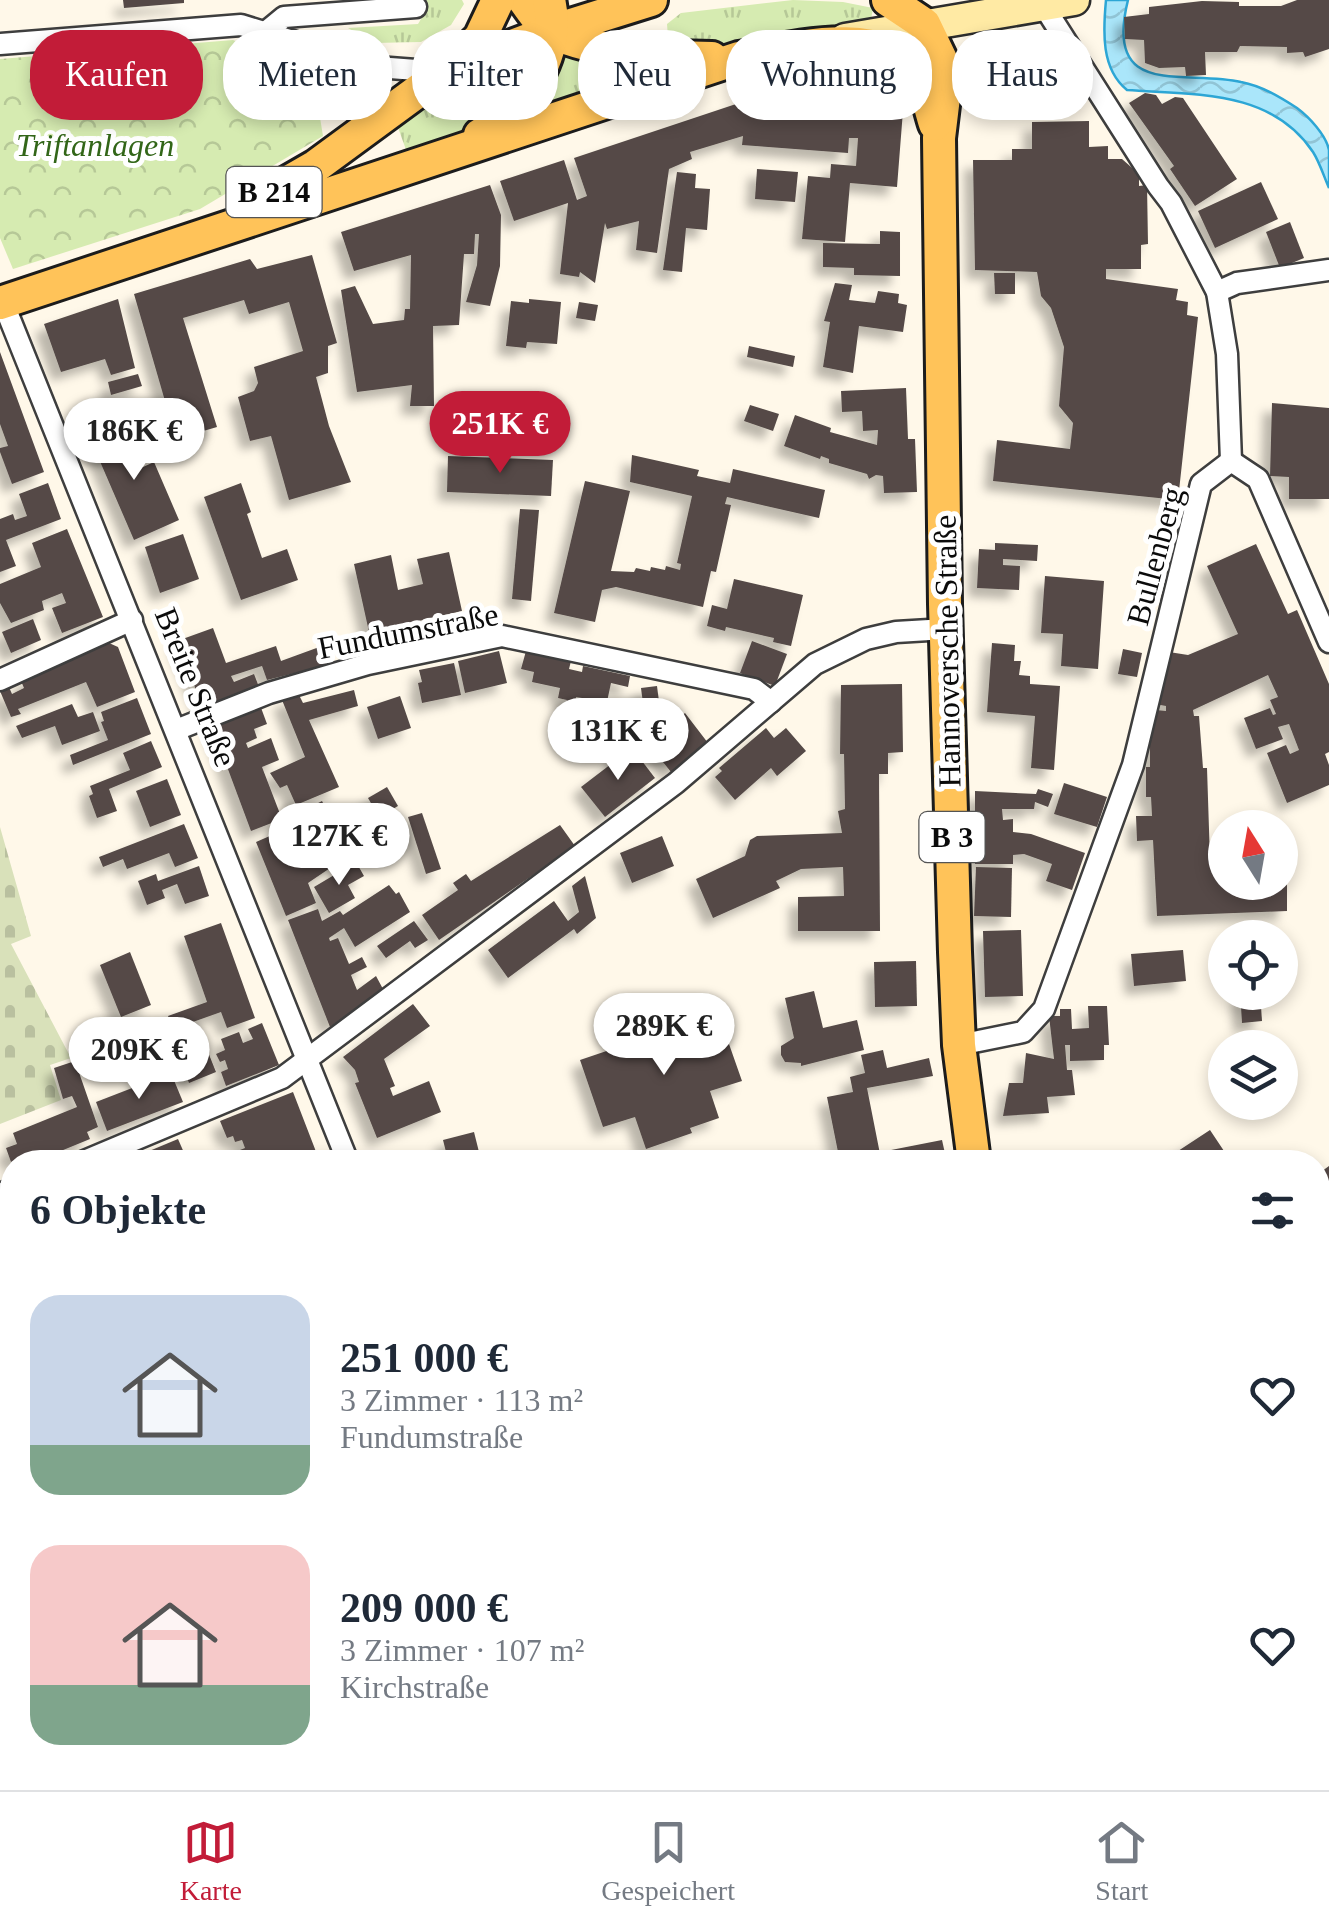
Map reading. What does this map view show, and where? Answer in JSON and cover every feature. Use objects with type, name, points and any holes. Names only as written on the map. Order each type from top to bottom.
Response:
[{"type":"main road","name":"B 214","points":[[484,30],[498,0]]},
{"type":"main road","points":[[524,0],[608,48],[668,58],[726,58]]},
{"type":"main road","points":[[574,0],[635,0]]},
{"type":"main road","name":"B 214","points":[[524,30],[550,16],[651,0]]},
{"type":"main road","points":[[888,0],[924,24],[925,30]]},
{"type":"main road","name":"B 214","points":[[1,299],[403,171],[485,133],[522,100],[542,64],[550,16]]},
{"type":"main road","points":[[403,171],[726,63]]},
{"type":"main road","name":"Hannoversche Straße","points":[[932,73],[939,138],[946,629],[959,1045],[972,1150]]},
{"type":"main road","name":"B 214","points":[[156,251],[272,194],[412,96]]},
{"type":"street","points":[[892,30],[924,24],[967,8],[1074,0]]},
{"type":"street","points":[[1043,5],[1172,203],[1217,292],[1227,354],[1230,461],[1258,479],[1329,642]]},
{"type":"street","points":[[268,30],[284,16],[416,7]]},
{"type":"street","points":[[932,73],[957,44],[967,8]]},
{"type":"street","points":[[0,44],[240,25],[262,30]]},
{"type":"street","points":[[1217,292],[1237,283],[1329,270]]},
{"type":"street","name":"Breite Straße","points":[[1,299],[343,1150]]},
{"type":"street","name":"Bullenberg","points":[[959,1045],[1023,1032],[1044,1010],[1133,765],[1201,484],[1230,461]]},
{"type":"street","points":[[0,680],[132,620]]},
{"type":"street","points":[[134,1150],[282,1078],[676,784],[815,664],[842,649],[896,632],[946,629]]},
{"type":"street","name":"Fundumstraße","points":[[176,730],[269,693],[351,668],[502,636],[754,689],[771,702]]},
{"type":"green space","points":[[423,0],[462,0],[464,4],[451,25],[442,30],[412,30],[412,42],[392,43],[392,30],[348,28],[418,24],[424,14]]},
{"type":"green space","points":[[793,0],[873,8],[870,25],[837,30],[726,30],[726,44],[706,45],[706,30],[667,30],[667,24],[681,13]]},
{"type":"green space","name":"Triftanlagen","points":[[223,41],[223,120],[320,120],[323,136],[200,209],[13,269],[0,238],[0,59],[30,57],[30,120],[203,120],[203,42]]},
{"type":"green space","points":[[560,49],[578,52],[578,94],[558,101]]},
{"type":"green space","points":[[412,112],[412,120],[485,120],[409,158],[396,122]]},
{"type":"green space","points":[[0,827],[31,936],[11,944],[71,1058],[50,1065],[61,1100],[0,1124]]},
{"type":"water","points":[[1106,0],[1128,0],[1123,32],[1127,53],[1138,66],[1154,74],[1249,84],[1302,112],[1327,144],[1329,188],[1313,152],[1296,131],[1276,116],[1229,99],[1127,90],[1108,61],[1104,37]]},
{"type":"building","points":[[123,0],[184,0],[184,3],[124,8]]},
{"type":"building","points":[[1297,0],[1329,0],[1329,49],[1305,57],[1303,52],[1287,53],[1287,47],[1240,46],[1237,52],[1205,52],[1206,75],[1186,76],[1185,67],[1159,68],[1145,63],[1144,40],[1125,39],[1124,17],[1149,14],[1149,7],[1202,1],[1281,6]]},
{"type":"building","points":[[1145,93],[1156,95],[1162,104],[1175,97],[1183,98],[1237,179],[1195,206],[1170,169],[1174,166],[1129,103]]},
{"type":"building","points":[[726,107],[726,120],[902,120],[897,187],[850,183],[845,242],[802,239],[808,176],[830,178],[831,164],[856,166],[858,138],[849,138],[848,153],[742,145],[743,136],[690,152],[692,159],[669,169],[657,253],[636,250],[639,221],[607,229],[605,223],[595,283],[580,272],[579,277],[560,274],[568,203],[514,221],[500,181],[564,160],[577,200],[587,196],[574,158],[688,120],[706,120],[706,114]]},
{"type":"building","points":[[1089,121],[1089,147],[1108,146],[1108,159],[1122,159],[1139,174],[1139,186],[1147,185],[1148,244],[1141,245],[1141,269],[1106,269],[1106,279],[1178,289],[1176,300],[1188,302],[1187,315],[1198,317],[1178,500],[993,481],[997,440],[1070,449],[1073,423],[1059,406],[1064,347],[1051,308],[1041,296],[1037,272],[975,270],[973,160],[1012,160],[1012,149],[1032,149],[1032,122]]},
{"type":"building","points":[[757,169],[798,172],[795,202],[755,199]]},
{"type":"building","points":[[677,172],[696,174],[695,188],[710,189],[707,230],[686,228],[682,272],[663,270]]},
{"type":"building","points":[[1261,182],[1278,219],[1215,248],[1198,211]]},
{"type":"building","points":[[490,185],[501,215],[500,266],[490,306],[466,302],[477,265],[479,234],[475,234],[474,254],[464,254],[459,325],[433,326],[434,406],[410,406],[412,385],[357,392],[341,290],[355,286],[373,324],[404,320],[405,309],[410,309],[411,255],[354,271],[341,232]]},
{"type":"building","points":[[1290,222],[1304,258],[1280,268],[1266,232]]},
{"type":"building","points":[[880,231],[900,232],[900,276],[854,275],[854,268],[823,267],[823,243],[880,244]]},
{"type":"building","points":[[312,255],[337,343],[328,346],[328,373],[316,377],[329,426],[351,482],[289,500],[271,436],[250,441],[238,397],[254,391],[258,383],[254,367],[303,351],[289,302],[249,314],[244,300],[183,318],[217,427],[176,439],[134,294],[250,259],[257,269]]},
{"type":"building","points":[[994,273],[1015,273],[1015,294],[995,294]]},
{"type":"building","points":[[835,283],[852,285],[849,300],[875,303],[878,291],[899,294],[898,303],[907,305],[903,332],[859,326],[853,373],[823,367],[830,322],[824,321]]},
{"type":"building","points":[[118,299],[135,368],[111,375],[105,359],[61,372],[44,324]]},
{"type":"building","points":[[529,299],[561,302],[557,344],[527,342],[526,348],[506,346],[511,301],[529,303]]},
{"type":"building","points":[[579,302],[598,305],[595,321],[576,318]]},
{"type":"building","points":[[749,346],[795,356],[793,367],[747,357]]},
{"type":"building","points":[[0,352],[44,472],[12,484],[0,452],[0,448],[8,446],[0,424]]},
{"type":"building","points":[[138,374],[142,386],[111,395],[108,382]]},
{"type":"building","points":[[906,388],[908,439],[915,439],[917,492],[884,493],[883,476],[869,479],[867,474],[829,463],[829,459],[784,446],[795,415],[831,428],[830,432],[877,445],[878,430],[863,431],[862,411],[842,412],[841,391]]},
{"type":"building","points":[[1272,403],[1329,408],[1329,499],[1289,499],[1289,477],[1270,476]]},
{"type":"building","points":[[750,405],[779,414],[773,431],[744,421]]},
{"type":"building","points":[[124,422],[143,467],[154,462],[179,520],[134,540],[89,436]]},
{"type":"building","points":[[632,455],[699,470],[697,476],[730,483],[733,469],[825,490],[819,518],[727,497],[725,504],[731,505],[716,572],[711,571],[703,607],[616,587],[602,590],[595,622],[554,613],[585,481],[630,491],[611,571],[650,571],[651,567],[665,570],[666,566],[680,570],[681,564],[677,563],[692,496],[630,482]]},
{"type":"building","points":[[448,456],[553,460],[551,496],[447,492]]},
{"type":"building","points":[[48,483],[61,519],[6,540],[16,566],[0,572],[0,519],[13,514],[15,520],[27,516],[19,494]]},
{"type":"building","points":[[241,483],[262,558],[287,549],[298,580],[241,600],[204,497]]},
{"type":"building","points":[[520,509],[539,510],[531,601],[512,599]]},
{"type":"building","points":[[67,529],[103,617],[62,633],[52,608],[66,603],[62,593],[42,601],[44,610],[11,623],[0,603],[0,584],[41,567],[32,543]]},
{"type":"building","points":[[183,534],[199,579],[160,593],[145,547]]},
{"type":"building","points":[[995,543],[1038,545],[1037,561],[1003,559],[1003,565],[1020,566],[1019,590],[977,588],[979,549],[995,550]]},
{"type":"building","points":[[1256,544],[1288,614],[1297,610],[1329,684],[1329,752],[1325,754],[1329,785],[1287,803],[1267,753],[1286,745],[1290,754],[1299,750],[1289,724],[1278,727],[1283,739],[1256,749],[1244,718],[1270,708],[1276,714],[1270,700],[1278,697],[1268,675],[1193,710],[1194,716],[1199,716],[1203,768],[1207,768],[1208,900],[1287,900],[1287,911],[1157,916],[1153,840],[1137,841],[1136,816],[1152,816],[1151,797],[1146,797],[1146,767],[1150,767],[1156,710],[1166,711],[1166,706],[1155,704],[1169,652],[1188,655],[1238,634],[1207,566]]},
{"type":"building","points":[[449,552],[462,611],[369,632],[354,564],[391,555],[398,590],[423,584],[417,559]]},
{"type":"building","points":[[1045,576],[1104,581],[1098,669],[1061,666],[1063,634],[1041,633]]},
{"type":"building","points":[[734,579],[803,595],[791,646],[773,642],[774,638],[707,626],[712,605],[727,609]]},
{"type":"building","points":[[33,619],[41,640],[11,653],[2,632]]},
{"type":"building","points":[[213,628],[226,663],[276,646],[281,661],[322,646],[327,665],[267,680],[262,666],[231,676],[234,682],[254,674],[259,687],[203,708],[177,641]]},
{"type":"building","points":[[752,641],[787,654],[775,686],[740,673]]},
{"type":"building","points":[[109,643],[118,647],[135,692],[97,707],[86,682],[18,709],[21,714],[11,717],[0,691],[9,687],[12,694],[24,688],[21,681]]},
{"type":"building","points":[[992,643],[1015,645],[1014,661],[1021,661],[1019,675],[1030,676],[1030,684],[1060,686],[1054,770],[1031,768],[1035,716],[987,712]]},
{"type":"building","points":[[1123,649],[1142,653],[1137,677],[1118,674]]},
{"type":"building","points":[[499,651],[507,683],[465,693],[458,661]]},
{"type":"building","points":[[526,651],[571,661],[569,669],[582,672],[583,666],[630,676],[628,687],[611,683],[605,711],[587,707],[588,699],[576,697],[575,706],[566,704],[567,700],[558,698],[560,688],[532,682],[534,672],[521,669]]},
{"type":"building","points":[[454,663],[461,695],[422,703],[419,670]]},
{"type":"building","points":[[902,684],[903,752],[888,753],[888,774],[879,774],[880,931],[798,931],[798,897],[844,896],[843,867],[801,869],[776,881],[780,888],[713,918],[696,879],[745,856],[750,840],[757,836],[842,833],[838,811],[845,809],[844,754],[840,754],[841,685]]},
{"type":"building","points":[[657,686],[661,717],[645,719],[641,688]]},
{"type":"building","points":[[354,690],[358,706],[309,720],[339,787],[296,805],[287,785],[280,788],[270,773],[305,757],[282,700],[299,695],[303,703]]},
{"type":"building","points":[[400,696],[411,728],[378,739],[367,707]]},
{"type":"building","points":[[137,698],[151,734],[73,765],[70,755],[108,740],[101,712]]},
{"type":"building","points":[[72,704],[78,717],[93,712],[100,731],[62,745],[55,726],[22,738],[16,726]]},
{"type":"building","points":[[260,705],[267,724],[254,729],[257,738],[246,743],[248,748],[271,738],[279,760],[262,767],[282,819],[251,831],[213,729],[218,721]]},
{"type":"building","points":[[685,713],[708,743],[671,772],[655,752],[659,748],[652,739]]},
{"type":"building","points":[[766,728],[774,738],[786,728],[806,751],[777,776],[771,768],[735,800],[715,777],[722,771],[719,768]]},
{"type":"building","points":[[151,741],[162,767],[109,789],[117,811],[97,818],[89,796],[93,794],[90,786],[130,770],[123,753]]},
{"type":"building","points":[[632,748],[655,778],[605,817],[581,787]]},
{"type":"building","points":[[167,779],[181,815],[150,827],[136,791]]},
{"type":"building","points":[[1064,783],[1107,797],[1097,827],[1054,814]]},
{"type":"building","points":[[387,787],[398,806],[379,817],[368,798]]},
{"type":"building","points":[[1038,789],[1053,794],[1048,807],[1035,802],[1034,809],[1002,809],[1003,820],[1013,819],[1013,832],[1031,834],[1085,853],[1072,890],[1046,881],[1052,864],[1024,854],[1013,855],[1013,864],[975,864],[975,791],[1036,794]]},
{"type":"building","points":[[322,801],[330,817],[290,838],[301,865],[306,864],[299,852],[323,837],[336,864],[308,883],[316,903],[286,916],[256,842],[295,825],[291,817]]},
{"type":"building","points":[[422,813],[441,869],[426,874],[408,817]]},
{"type":"building","points":[[184,824],[198,858],[175,867],[169,853],[127,869],[123,859],[103,867],[99,857]]},
{"type":"building","points":[[560,825],[575,846],[439,940],[422,915],[458,890],[453,883],[466,874],[471,881]]},
{"type":"building","points":[[662,836],[674,866],[632,883],[620,853]]},
{"type":"building","points":[[356,862],[364,876],[348,885],[355,898],[329,913],[314,887]]},
{"type":"building","points":[[199,866],[209,896],[185,904],[177,884],[162,890],[165,898],[147,905],[138,881],[156,874],[158,881]]},
{"type":"building","points":[[976,867],[1012,868],[1011,917],[974,916]]},
{"type":"building","points":[[585,876],[596,918],[577,934],[574,929],[508,978],[488,950],[554,901],[568,921],[579,912],[572,886]]},
{"type":"building","points":[[389,885],[396,894],[399,892],[410,912],[355,947],[344,928],[329,938],[338,938],[349,964],[362,957],[367,967],[351,975],[357,990],[376,976],[383,989],[330,1027],[288,920],[318,909],[322,921],[340,911],[343,915]]},
{"type":"building","points":[[414,921],[428,940],[415,948],[410,941],[386,958],[377,946]]},
{"type":"building","points":[[221,923],[255,1018],[227,1028],[221,1012],[190,1023],[193,1030],[176,1037],[168,1016],[207,1002],[184,936]]},
{"type":"building","points":[[1021,930],[1023,996],[985,997],[983,931]]},
{"type":"building","points":[[1183,950],[1186,981],[1134,986],[1131,954]]},
{"type":"building","points":[[130,952],[151,1005],[121,1017],[100,965]]},
{"type":"building","points":[[916,961],[917,1006],[875,1007],[874,962]]},
{"type":"building","points":[[814,991],[823,1028],[857,1020],[864,1050],[801,1066],[785,1062],[781,1046],[794,1038],[785,998]]},
{"type":"building","points":[[413,1004],[430,1026],[384,1059],[395,1086],[390,1088],[393,1096],[429,1081],[441,1112],[377,1138],[355,1083],[359,1082],[355,1070],[343,1057]]},
{"type":"building","points":[[1088,1006],[1107,1006],[1109,1045],[1104,1045],[1104,1060],[1070,1061],[1070,1045],[1065,1045],[1075,1095],[1047,1097],[1049,1113],[1003,1116],[1009,1083],[1023,1083],[1026,1053],[1054,1059],[1049,1016],[1060,1016],[1060,1009],[1071,1009],[1072,1029],[1089,1028]]},
{"type":"building","points":[[716,1007],[742,1081],[710,1091],[719,1118],[690,1128],[692,1133],[646,1149],[635,1117],[603,1127],[580,1060],[642,1039],[640,1033]]},
{"type":"building","points":[[1241,1010],[1261,1010],[1262,1021],[1242,1023]]},
{"type":"building","points":[[262,1023],[279,1065],[226,1086],[221,1072],[228,1069],[225,1060],[220,1062],[216,1054],[225,1050],[221,1039],[239,1032],[243,1043],[253,1039],[248,1029]]},
{"type":"building","points":[[105,1026],[111,1039],[92,1047],[86,1034]]},
{"type":"building","points":[[206,1047],[216,1072],[189,1083],[183,1067],[199,1061],[195,1052]]},
{"type":"building","points":[[883,1050],[887,1068],[929,1058],[933,1076],[867,1088],[879,1150],[838,1150],[827,1097],[853,1092],[850,1077],[865,1073],[861,1055]]},
{"type":"building","points":[[75,1061],[98,1127],[87,1132],[90,1139],[63,1150],[7,1150],[17,1144],[13,1133],[77,1107],[72,1096],[63,1099],[54,1068]]},
{"type":"building","points":[[171,1073],[183,1102],[107,1131],[96,1102]]},
{"type":"building","points":[[293,1092],[315,1150],[240,1150],[245,1148],[242,1140],[227,1138],[220,1121]]},
{"type":"building","points":[[1210,1130],[1223,1150],[1180,1150]]},
{"type":"building","points":[[474,1132],[478,1150],[446,1150],[443,1140]]},
{"type":"building","points":[[178,1139],[183,1150],[152,1150]]},
{"type":"building","points":[[942,1140],[944,1150],[891,1150]]}]
